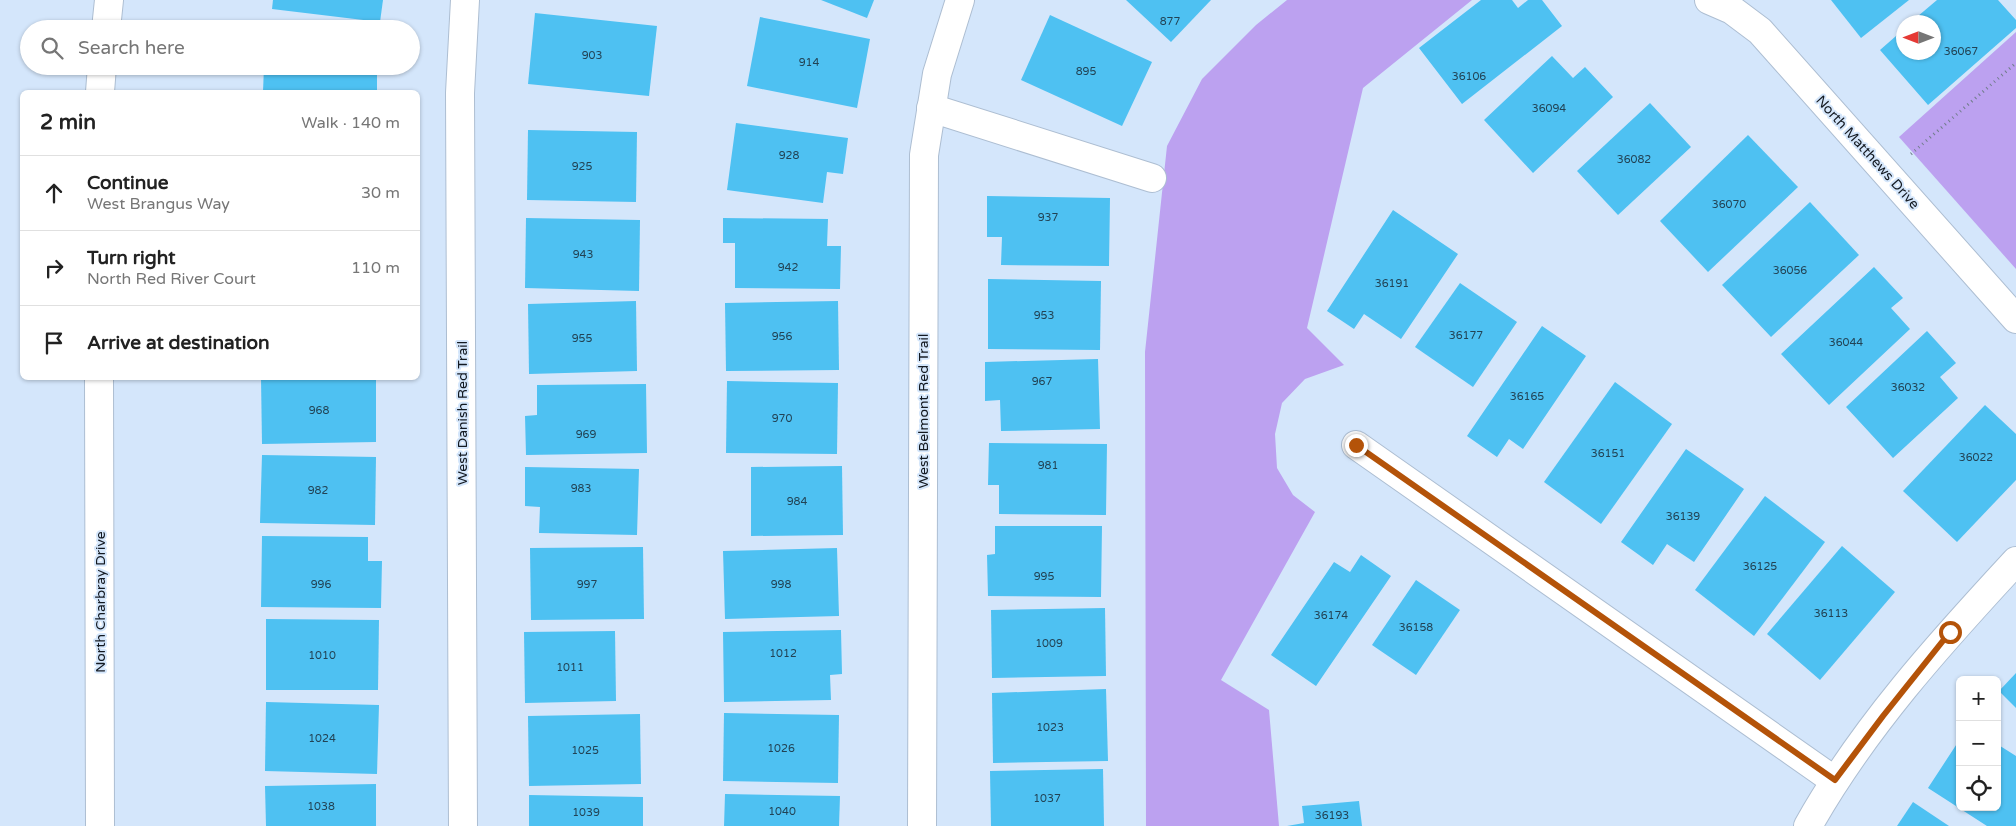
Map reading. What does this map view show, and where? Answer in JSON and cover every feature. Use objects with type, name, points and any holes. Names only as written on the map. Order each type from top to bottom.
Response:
[{"type":"street","points":[[107,20],[109,0]]},
{"type":"street","name":"West Danish Red Trail","points":[[463,826],[460,93],[465,0]]},
{"type":"street","name":"West Belmont Red Trail","points":[[922,826],[924,155],[937,74],[960,0]]},
{"type":"street","name":"North Matthews Drive","points":[[1709,0],[1732,10],[1760,31],[2016,319]]},
{"type":"street","points":[[100,90],[101,75]]},
{"type":"street","points":[[932,108],[1152,178]]},
{"type":"street","name":"North Charbray Drive","points":[[99,380],[100,826]]},
{"type":"street","points":[[1356,445],[1835,780]]},
{"type":"street","points":[[1808,826],[1835,780],[1883,716],[1950,632],[2016,561]]},
{"type":"path","points":[[1907,158],[2016,63]]},
{"type":"shaded area","points":[[1287,0],[1472,0],[1363,88],[1307,328],[1344,365],[1305,379],[1282,403],[1275,434],[1277,468],[1293,495],[1315,512],[1221,680],[1269,710],[1279,826],[1146,826],[1145,352],[1167,146],[1202,79],[1256,25]]},
{"type":"shaded area","points":[[2016,32],[2016,269],[1899,137]]},
{"type":"building","points":[[273,0],[383,0],[380,20],[363,20],[272,9]]},
{"type":"building","points":[[821,0],[874,0],[867,18]]},
{"type":"building","points":[[1126,0],[1211,0],[1171,42]]},
{"type":"building","points":[[1481,0],[1512,0],[1518,8],[1528,0],[1542,0],[1562,26],[1462,104],[1419,48]]},
{"type":"building","points":[[1831,0],[1909,0],[1861,38]]},
{"type":"building","points":[[1937,0],[1998,0],[2016,20],[2016,28],[1928,105],[1880,50],[1896,36],[1896,60],[1941,60],[1941,15],[1919,15]]},
{"type":"building","points":[[535,13],[657,26],[649,96],[528,84]]},
{"type":"building","points":[[1050,15],[1152,62],[1122,126],[1021,80]]},
{"type":"building","points":[[760,17],[870,39],[857,108],[747,86]]},
{"type":"building","points":[[1552,56],[1573,78],[1585,67],[1613,97],[1533,173],[1484,120]]},
{"type":"building","points":[[264,75],[377,75],[377,90],[263,90]]},
{"type":"building","points":[[1650,103],[1691,147],[1618,215],[1577,171]]},
{"type":"building","points":[[736,123],[848,138],[843,174],[827,172],[823,203],[727,190]]},
{"type":"building","points":[[528,130],[637,132],[636,202],[527,200]]},
{"type":"building","points":[[1748,135],[1798,187],[1708,272],[1660,221]]},
{"type":"building","points":[[987,196],[1110,198],[1109,266],[1001,265],[1002,237],[987,237]]},
{"type":"building","points":[[1810,202],[1859,255],[1771,337],[1722,285]]},
{"type":"building","points":[[1393,210],[1458,254],[1401,339],[1364,314],[1354,329],[1327,311]]},
{"type":"building","points":[[526,218],[640,220],[639,291],[525,288]]},
{"type":"building","points":[[723,218],[828,219],[827,246],[841,246],[840,289],[735,288],[735,243],[723,243]]},
{"type":"building","points":[[1874,267],[1903,298],[1891,308],[1910,329],[1829,405],[1781,354]]},
{"type":"building","points":[[988,279],[1101,281],[1100,350],[988,349]]},
{"type":"building","points":[[1460,283],[1517,322],[1473,387],[1415,347]]},
{"type":"building","points":[[636,301],[637,371],[529,374],[528,304]]},
{"type":"building","points":[[838,301],[839,370],[726,371],[725,303]]},
{"type":"building","points":[[1542,326],[1586,356],[1523,449],[1509,439],[1497,457],[1467,436]]},
{"type":"building","points":[[1927,331],[1956,363],[1940,377],[1958,398],[1893,458],[1846,407]]},
{"type":"building","points":[[1098,359],[1100,429],[1001,431],[1000,400],[985,401],[985,362]]},
{"type":"building","points":[[261,380],[376,380],[376,442],[262,444]]},
{"type":"building","points":[[727,381],[838,383],[837,454],[726,453]]},
{"type":"building","points":[[1615,382],[1672,424],[1601,524],[1544,482]]},
{"type":"building","points":[[646,384],[647,453],[526,455],[525,416],[537,415],[537,385]]},
{"type":"building","points":[[1985,405],[2016,434],[2016,480],[1957,542],[1903,491]]},
{"type":"building","points":[[989,443],[1107,444],[1106,515],[999,514],[999,485],[988,485]]},
{"type":"building","points":[[1686,449],[1744,489],[1694,562],[1667,544],[1653,565],[1621,542]]},
{"type":"building","points":[[262,455],[376,457],[375,525],[260,523]]},
{"type":"building","points":[[842,466],[843,535],[751,536],[751,467]]},
{"type":"building","points":[[525,467],[639,469],[637,535],[539,533],[540,507],[525,506]]},
{"type":"building","points":[[1765,496],[1825,542],[1754,636],[1695,590]]},
{"type":"building","points":[[995,526],[1102,526],[1101,597],[988,596],[987,555],[995,554]]},
{"type":"building","points":[[262,536],[368,537],[368,561],[382,561],[381,608],[261,607]]},
{"type":"building","points":[[1842,546],[1895,592],[1820,680],[1767,634]]},
{"type":"building","points":[[643,547],[644,619],[531,620],[530,548]]},
{"type":"building","points":[[837,548],[839,616],[725,619],[723,551]]},
{"type":"building","points":[[1361,555],[1391,576],[1316,686],[1271,655],[1334,562],[1350,572]]},
{"type":"building","points":[[1416,580],[1460,610],[1416,675],[1372,645]]},
{"type":"building","points":[[1105,608],[1106,676],[992,678],[991,610]]},
{"type":"building","points":[[266,619],[379,620],[378,690],[266,690]]},
{"type":"building","points":[[841,630],[842,674],[830,675],[831,700],[724,702],[723,632]]},
{"type":"building","points":[[615,631],[616,701],[525,703],[524,632]]},
{"type":"building","points":[[2016,673],[2016,708],[2001,693],[2001,689]]},
{"type":"building","points":[[1106,689],[1108,761],[993,763],[992,693]]},
{"type":"building","points":[[266,702],[379,705],[377,774],[265,771]]},
{"type":"building","points":[[724,713],[839,715],[838,783],[723,781]]},
{"type":"building","points":[[640,714],[641,784],[529,786],[528,716]]},
{"type":"building","points":[[1956,745],[1956,806],[1928,788]]},
{"type":"building","points":[[2001,747],[2016,756],[2016,826],[1987,826],[1964,811],[2001,811]]},
{"type":"building","points":[[1103,769],[1104,826],[991,826],[990,771]]},
{"type":"building","points":[[376,784],[376,826],[266,826],[265,786]]},
{"type":"building","points":[[725,794],[840,796],[839,826],[724,826]]},
{"type":"building","points":[[529,795],[643,797],[643,826],[529,826]]},
{"type":"building","points":[[1359,801],[1362,826],[1287,826],[1304,823],[1302,806]]},
{"type":"building","points":[[1913,802],[1949,826],[1897,826]]},
{"type":"route","points":[[1356,445],[1835,780],[1950,632]]}]
